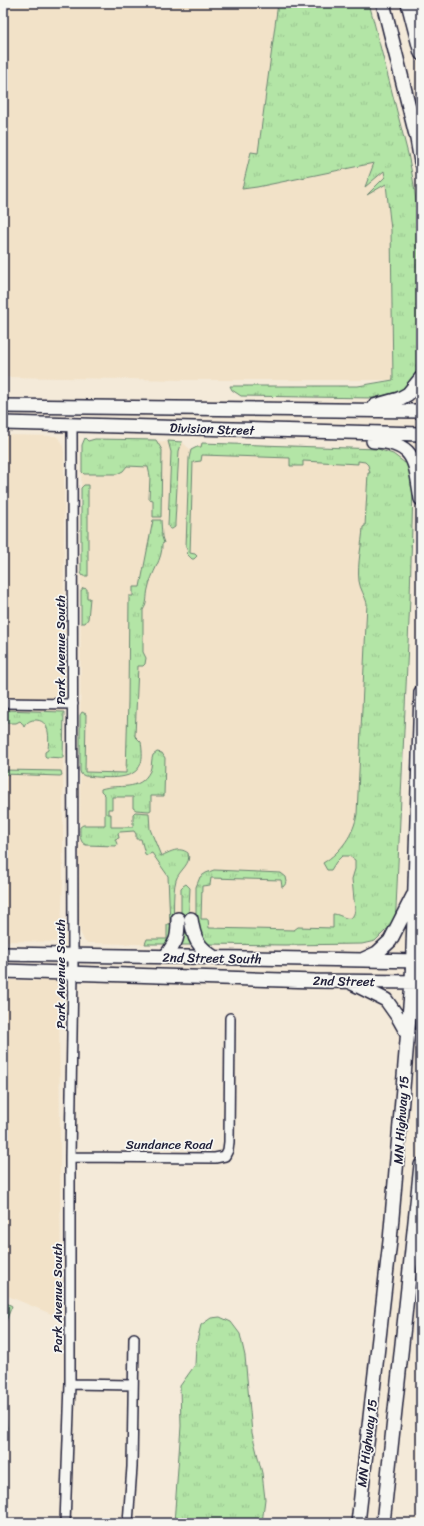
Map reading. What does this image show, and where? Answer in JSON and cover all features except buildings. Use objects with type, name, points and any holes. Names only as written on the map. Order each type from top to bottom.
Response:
[{"type":"highway","points":[[383,3],[417,139],[421,162]]},
{"type":"highway","points":[[408,3],[421,53]]},
{"type":"highway","points":[[361,410],[399,399],[408,394],[421,378]]},
{"type":"highway","name":"Division Street","points":[[3,406],[421,411]]},
{"type":"highway","name":"Division Street","points":[[3,423],[292,432],[421,434]]},
{"type":"highway","points":[[292,432],[321,441],[384,442],[397,445],[409,454],[413,460],[418,473],[421,499]]},
{"type":"highway","name":"MN Highway 15","points":[[358,1523],[390,1241],[408,1033],[416,982],[417,960],[415,893],[421,692]]},
{"type":"highway","points":[[363,960],[377,953],[390,941],[415,893]]},
{"type":"highway","points":[[165,957],[177,939],[178,919]]},
{"type":"highway","points":[[191,919],[193,933],[197,943],[214,958]]},
{"type":"highway","name":"2nd Street South","points":[[3,954],[417,960]]},
{"type":"highway","name":"2nd Street South","points":[[3,971],[268,979]]},
{"type":"highway","name":"2nd Street","points":[[268,979],[416,982]]},
{"type":"highway","points":[[348,981],[386,1000],[408,1033]]},
{"type":"highway","name":"MN Highway 15","points":[[383,1523],[421,1165]]},
{"type":"street","name":"Park Avenue South","points":[[65,1523],[70,1384],[70,1157],[73,972],[72,425]]},
{"type":"street","points":[[3,703],[73,704]]},
{"type":"street","name":"Sundance Road","points":[[70,1157],[215,1158],[225,1156],[228,1150],[229,1142],[230,1018]]},
{"type":"street","points":[[128,1523],[132,1467],[134,1338]]},
{"type":"street","points":[[70,1384],[133,1385]]},
{"type":"shaded area","points":[[3,3],[278,3],[258,154],[251,152],[242,189],[383,161],[391,230],[393,380],[185,380],[3,377]]},
{"type":"shaded area","points":[[3,435],[56,436],[62,442],[64,452],[63,880],[61,932],[58,940],[55,942],[3,941]]},
{"type":"shaded area","points":[[85,438],[88,441],[95,439],[182,442],[191,450],[202,443],[378,449],[393,454],[405,463],[406,461],[413,499],[396,908],[390,931],[387,929],[375,941],[362,944],[337,945],[179,945],[85,942],[80,932],[78,911],[80,838],[81,488],[82,445]]},
{"type":"shaded area","points":[[3,980],[59,981],[61,1318],[3,1294]]},
{"type":"green space","points":[[278,3],[369,3],[408,154],[418,216],[420,290],[418,357],[416,374],[413,380],[400,391],[373,398],[241,396],[232,390],[230,386],[358,386],[393,380],[391,230],[386,184],[367,195],[385,177],[384,171],[365,187],[374,163],[242,189],[251,152],[258,153]]},
{"type":"green space","points":[[85,438],[88,441],[95,439],[156,440],[162,450],[161,517],[153,517],[153,500],[149,499],[150,476],[148,467],[127,466],[123,471],[117,474],[84,474],[82,472],[82,445]]},
{"type":"green space","points":[[168,441],[182,442],[179,451],[175,527],[172,529],[168,526],[171,452]]},
{"type":"green space","points":[[202,443],[378,449],[393,454],[405,463],[406,461],[409,465],[413,489],[410,598],[396,908],[395,918],[390,931],[387,929],[375,941],[362,944],[206,944],[196,922],[196,887],[200,877],[214,870],[281,873],[286,877],[287,882],[282,887],[281,880],[211,878],[210,885],[202,886],[201,919],[208,919],[209,928],[294,930],[298,927],[333,928],[333,914],[346,918],[354,915],[355,910],[352,879],[355,869],[355,860],[349,856],[342,856],[331,870],[327,870],[323,863],[330,859],[346,842],[353,829],[357,814],[367,603],[361,590],[359,568],[363,527],[365,526],[368,473],[370,473],[368,465],[365,462],[358,461],[358,464],[303,461],[303,466],[290,466],[290,458],[202,455],[201,461],[193,462],[190,553],[197,556],[192,559],[186,553],[188,552],[186,547],[189,458],[191,450],[201,447]]},
{"type":"green space","points":[[84,485],[88,485],[88,576],[83,576],[81,573],[81,488]]},
{"type":"green space","points":[[153,520],[161,520],[162,537],[164,543],[162,544],[161,555],[147,592],[145,607],[143,610],[143,652],[146,658],[143,666],[138,666],[135,736],[141,742],[141,763],[138,769],[132,774],[125,776],[108,778],[85,776],[81,774],[80,771],[80,715],[82,712],[86,714],[85,772],[126,773],[129,596],[133,596],[133,587],[140,587]]},
{"type":"green space","points":[[83,588],[87,589],[87,598],[90,598],[88,619],[85,623],[81,623],[81,591]]},
{"type":"green space","points":[[3,710],[64,712],[63,758],[45,756],[45,752],[48,750],[49,741],[48,730],[44,723],[33,720],[28,722],[24,727],[20,721],[16,723],[3,723]]},
{"type":"green space","points":[[157,752],[162,753],[165,758],[164,796],[151,796],[151,810],[149,811],[136,810],[133,808],[133,797],[112,797],[112,809],[108,809],[108,814],[111,814],[111,827],[133,827],[133,814],[135,812],[149,813],[150,829],[161,856],[171,851],[178,850],[188,853],[189,857],[187,864],[176,880],[174,901],[174,940],[171,944],[145,944],[147,939],[167,939],[167,924],[170,924],[168,876],[152,853],[147,855],[145,854],[141,839],[136,839],[136,834],[134,831],[120,832],[118,833],[119,838],[115,839],[117,844],[116,846],[86,845],[82,842],[80,835],[80,827],[83,825],[105,825],[105,795],[101,789],[134,785],[140,782],[150,771],[153,755]]},
{"type":"green space","points":[[3,770],[61,771],[62,775],[3,774]]},
{"type":"green space","points":[[186,884],[190,888],[188,926],[194,945],[179,945],[181,938],[181,888]]},
{"type":"green space","points":[[3,1301],[12,1306],[3,1328]]},
{"type":"green space","points":[[220,1317],[231,1322],[240,1334],[245,1356],[252,1433],[262,1473],[265,1499],[262,1523],[174,1523],[181,1426],[180,1386],[195,1365],[196,1345],[201,1325],[211,1318]]},
{"type":"green space","points":[[3,1403],[7,1428],[3,1444]]}]
